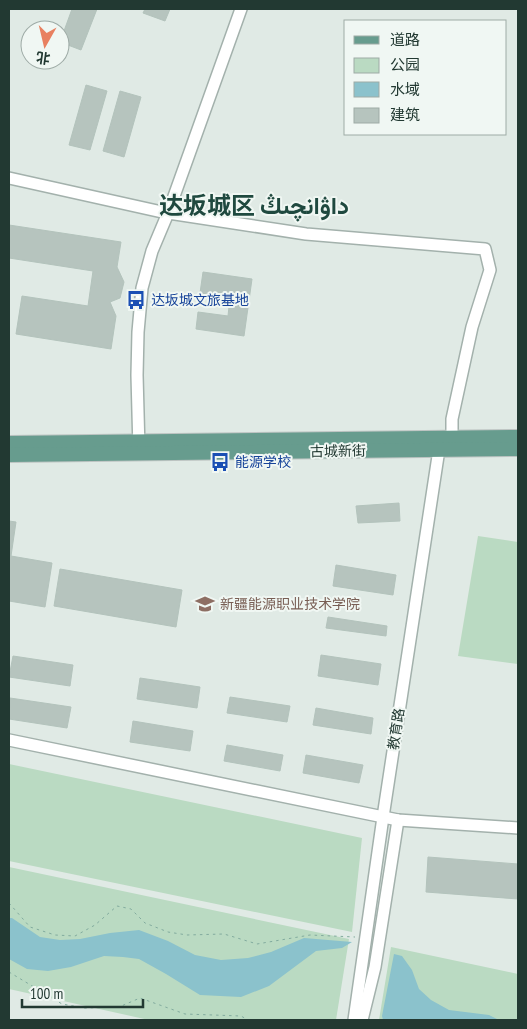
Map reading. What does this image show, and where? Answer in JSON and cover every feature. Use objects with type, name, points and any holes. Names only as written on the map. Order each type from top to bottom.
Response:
[{"type":"main road","name":"古城新街","points":[[9,455],[139,447],[444,442],[518,437]]},
{"type":"main road","name":"古城新街","points":[[444,442],[518,449]]},
{"type":"main road","name":"古城新街","points":[[9,443],[139,447]]},
{"type":"street","points":[[139,447],[137,375],[142,288],[152,251],[168,212],[240,9]]},
{"type":"street","points":[[9,178],[168,212]]},
{"type":"street","name":"教育路","points":[[168,212],[306,234],[485,249],[490,270],[472,328],[452,419],[444,442],[383,817],[354,1020]]},
{"type":"street","points":[[9,740],[398,820],[518,828]]},
{"type":"street","points":[[362,1020],[375,967],[398,820]]},
{"type":"path","points":[[9,903],[30,927],[55,935],[75,936],[96,925],[117,906],[131,909],[146,924],[168,932],[188,935],[224,934],[257,944],[310,936],[366,938]]},
{"type":"path","points":[[9,972],[62,1004],[84,1008],[120,1007],[140,998],[185,1014],[241,1016],[248,1020]]},
{"type":"green space","points":[[478,536],[518,542],[518,664],[458,656]]},
{"type":"green space","points":[[9,764],[362,838],[352,932],[9,861]]},
{"type":"green space","points":[[9,867],[349,939],[336,1020],[149,1020],[9,989]]},
{"type":"green space","points":[[391,947],[518,974],[518,1020],[379,1020]]},
{"type":"water","points":[[9,918],[12,918],[40,937],[60,940],[80,939],[139,930],[168,941],[195,955],[221,960],[248,958],[271,952],[304,938],[352,942],[342,948],[316,951],[269,986],[241,997],[200,995],[139,959],[104,956],[71,967],[48,971],[27,969],[9,959]]},
{"type":"water","points":[[394,954],[402,956],[412,970],[419,989],[431,1000],[449,1010],[489,1015],[499,1020],[383,1020],[382,1016]]},
{"type":"building","points":[[72,9],[97,9],[81,50],[70,46],[70,20],[68,20]]},
{"type":"building","points":[[145,9],[170,9],[165,21],[143,13]]},
{"type":"building","points":[[86,85],[107,91],[90,150],[69,145]]},
{"type":"building","points":[[120,91],[141,97],[124,157],[103,151]]},
{"type":"building","points":[[9,225],[121,242],[117,267],[124,282],[120,298],[110,302],[116,316],[111,349],[16,334],[22,296],[88,306],[93,271],[9,258]]},
{"type":"building","points":[[203,272],[252,279],[244,336],[196,329],[198,312],[228,316],[230,297],[200,293]]},
{"type":"building","points":[[399,503],[400,521],[358,523],[356,506]]},
{"type":"building","points":[[9,521],[16,522],[11,556],[52,563],[45,607],[9,601]]},
{"type":"building","points":[[336,565],[396,575],[393,595],[333,586]]},
{"type":"building","points":[[60,569],[182,590],[176,627],[54,606]]},
{"type":"building","points":[[328,617],[387,626],[386,636],[326,628]]},
{"type":"building","points":[[321,655],[381,664],[378,685],[318,676]]},
{"type":"building","points":[[13,656],[73,665],[70,686],[9,677]]},
{"type":"building","points":[[140,678],[200,687],[197,708],[137,699]]},
{"type":"building","points":[[230,697],[290,706],[287,722],[227,713]]},
{"type":"building","points":[[10,698],[71,707],[67,728],[9,719]]},
{"type":"building","points":[[316,708],[373,718],[371,734],[313,725]]},
{"type":"building","points":[[133,721],[193,731],[190,751],[130,742]]},
{"type":"building","points":[[227,745],[283,755],[280,771],[224,761]]},
{"type":"building","points":[[306,755],[363,765],[359,783],[303,773]]},
{"type":"building","points":[[428,857],[518,864],[518,899],[426,892]]},
{"type":"place","name":"达坂城文旅基地","points":[[136,300]]},
{"type":"place","name":"能源学校","points":[[220,462]]},
{"type":"place","name":"新疆能源职业技术学院","points":[[205,604]]},
{"type":"district","name":"达坂城区 داۋانچىڭ","points":[[254,205]]}]
